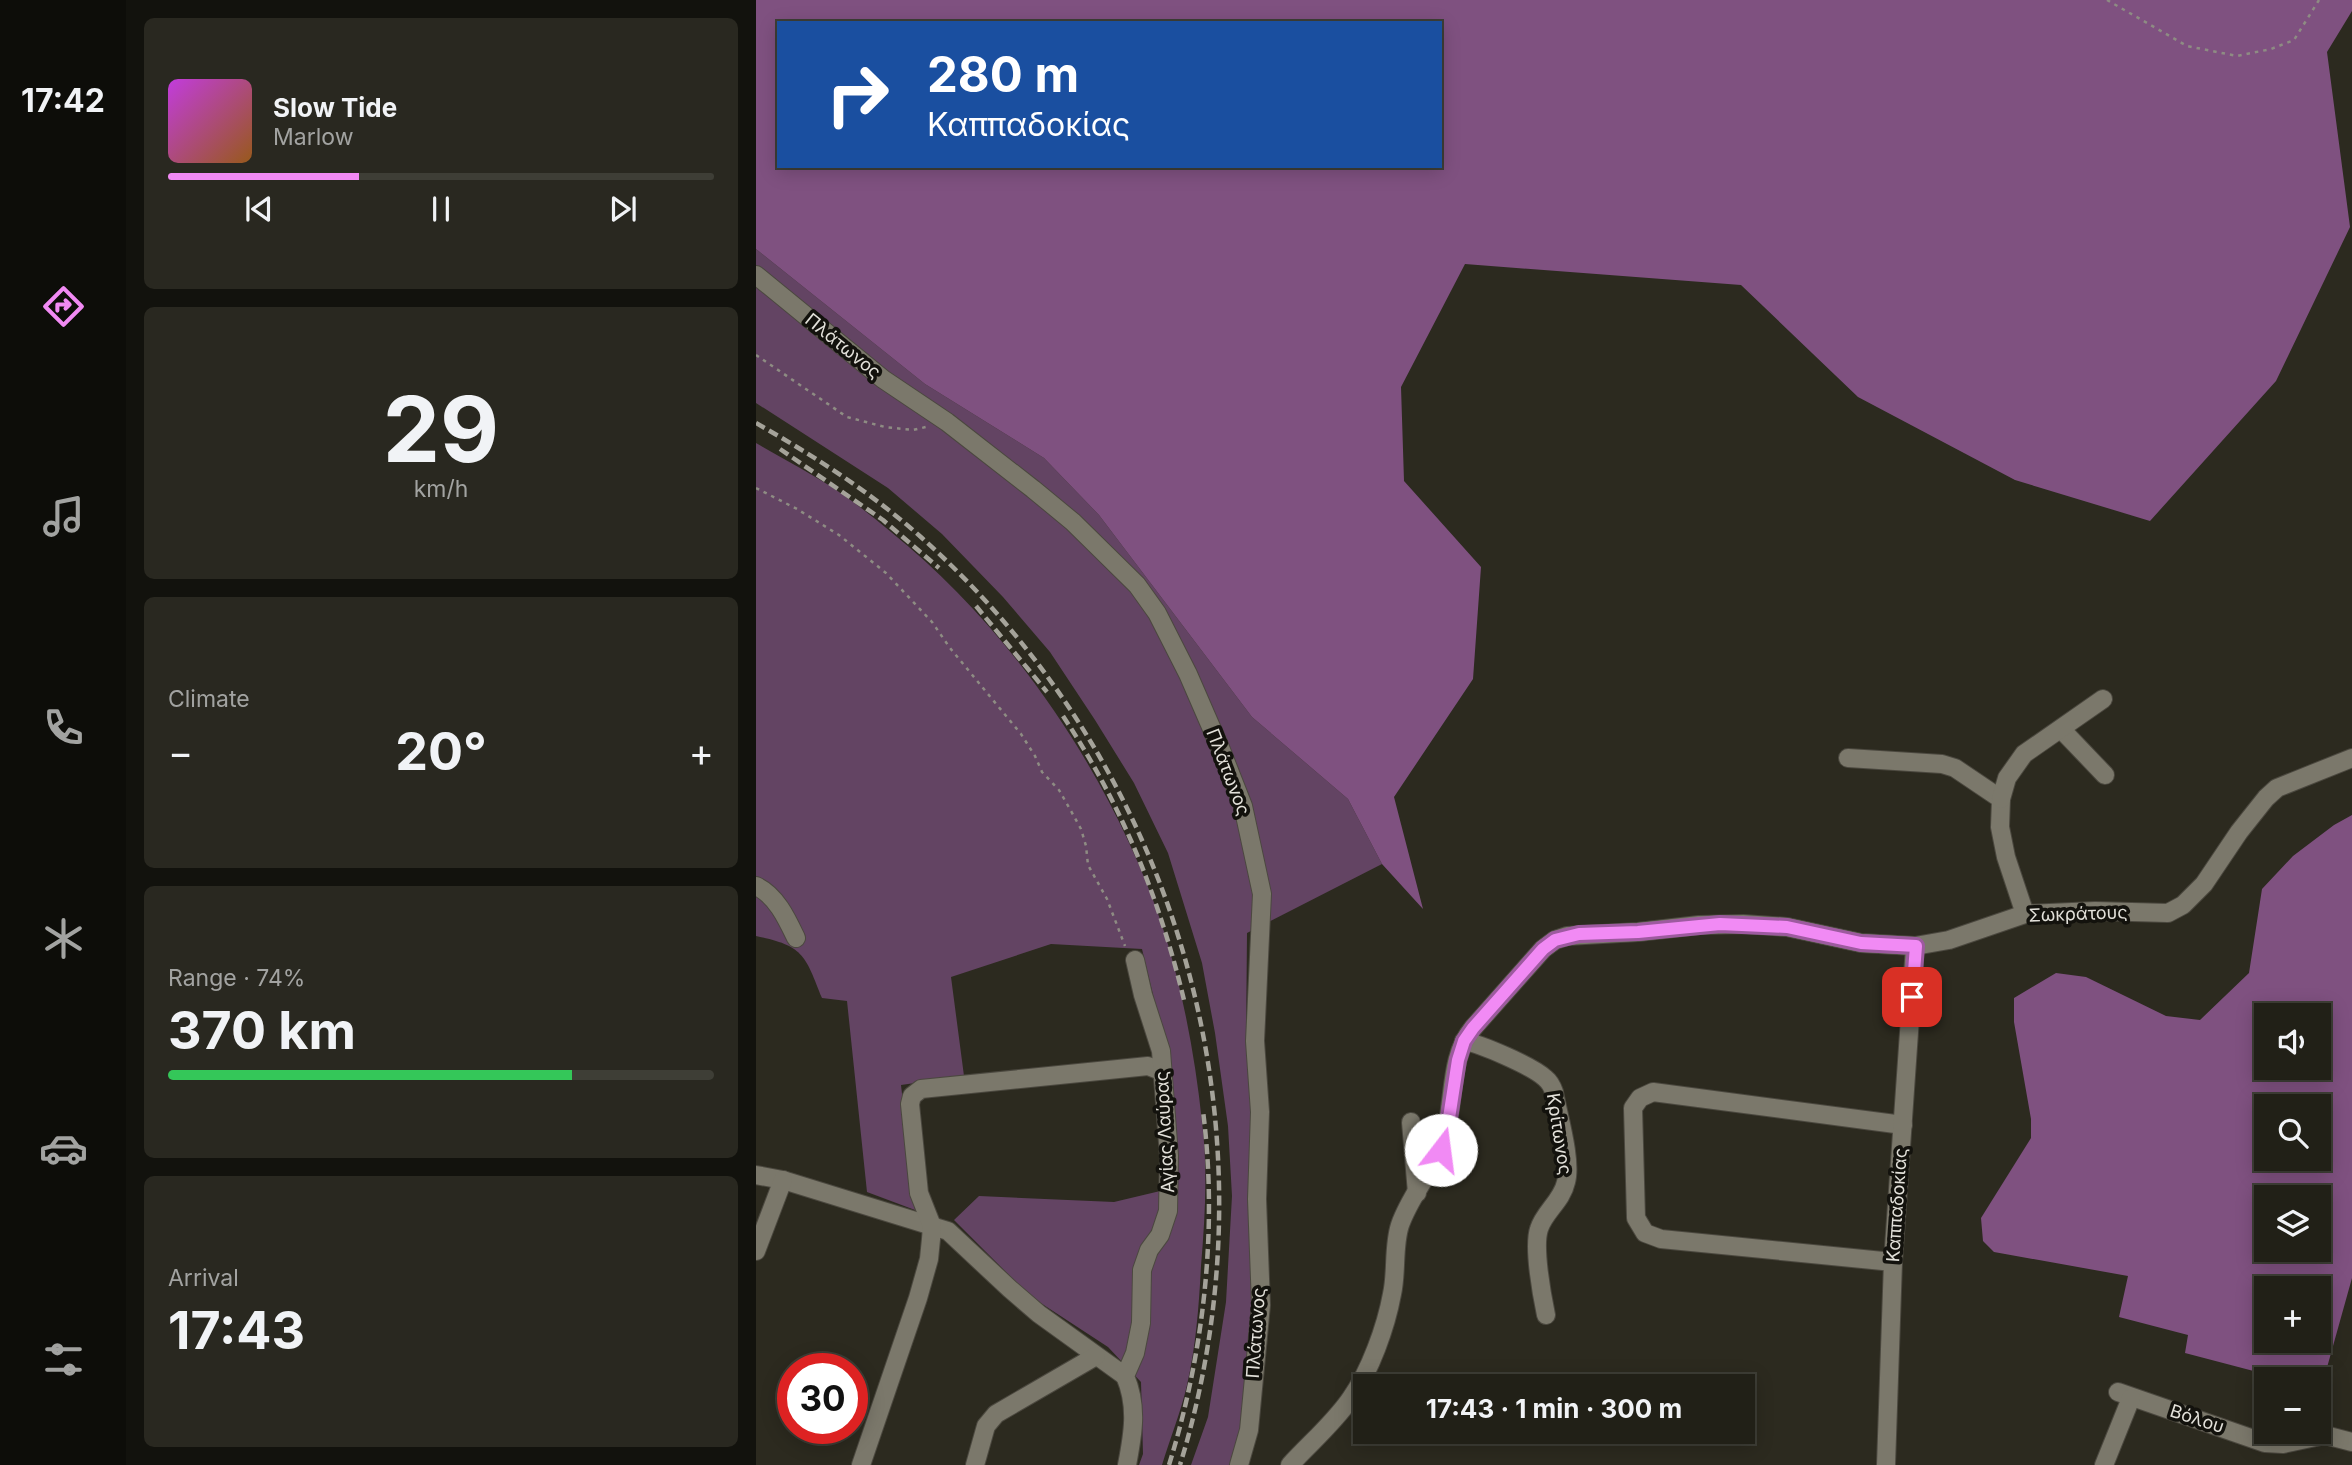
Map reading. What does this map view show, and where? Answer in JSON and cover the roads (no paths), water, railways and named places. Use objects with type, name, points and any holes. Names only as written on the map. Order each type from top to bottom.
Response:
[{"type":"street","name":"Πλάτωνος","points":[[756,275],[883,379],[947,422],[1073,522],[1137,585],[1157,613],[1188,674],[1243,806],[1262,894],[1255,1041],[1260,1112],[1257,1199],[1261,1305],[1249,1430],[1239,1465]]},
{"type":"street","points":[[2025,914],[2000,827],[2001,799],[2007,778],[2024,754],[2103,699]]},
{"type":"street","points":[[2061,729],[2105,775]]},
{"type":"street","points":[[1848,758],[1942,764],[1955,768],[2001,799]]},
{"type":"street","name":"Σωκράτους","points":[[1290,1465],[1339,1413],[1359,1385],[1390,1306],[1400,1227],[1441,1150],[1446,1134],[1458,1060],[1464,1041],[1543,949],[1555,940],[1567,936],[1743,924],[1787,927],[1861,943],[1916,946],[1949,940],[2025,914],[2095,911],[2163,914],[2176,910],[2204,884],[2239,832],[2277,788],[2352,758]]},
{"type":"street","points":[[756,886],[776,902],[796,938]]},
{"type":"street","name":"Καππαδοκίας","points":[[1886,1465],[1893,1262],[1916,946]]},
{"type":"street","name":"Αγίας Λαύρας","points":[[1125,1376],[1135,1353],[1141,1323],[1142,1270],[1149,1250],[1160,1235],[1168,1211],[1169,1156],[1161,1051],[1135,960]]},
{"type":"street","name":"Κρίτωνος","points":[[1464,1041],[1485,1047],[1540,1074],[1549,1081],[1554,1092],[1567,1164],[1567,1182],[1539,1229],[1537,1242],[1541,1294],[1546,1315]]},
{"type":"street","points":[[861,1465],[929,1259],[932,1226],[919,1193],[909,1104],[912,1096],[921,1089],[1148,1066],[1163,1072]]},
{"type":"street","points":[[1893,1262],[1661,1239],[1644,1233],[1636,1218],[1633,1108],[1640,1098],[1653,1092],[1903,1125]]},
{"type":"street","points":[[1410,1122],[1417,1193]]},
{"type":"street","points":[[756,1175],[783,1180],[948,1231],[1010,1289],[1125,1376],[1132,1393],[1134,1425],[1127,1465]]},
{"type":"street","points":[[756,1251],[783,1180]]},
{"type":"street","points":[[975,1465],[986,1426],[996,1414],[1096,1356]]},
{"type":"street","name":"Βόλου","points":[[2105,1465],[2125,1395],[2265,1443],[2283,1444],[2318,1436],[2352,1442]]},
{"type":"railway","points":[[756,423],[842,476],[903,521],[1012,631],[1086,734],[1144,845],[1186,964],[1211,1087],[1219,1212],[1209,1339],[1180,1465]]},
{"type":"railway","points":[[780,449],[883,520],[939,568]]},
{"type":"railway","points":[[976,606],[1047,692]]},
{"type":"railway","points":[[1063,716],[1103,783],[1136,853],[1163,925],[1184,1000]]},
{"type":"railway","points":[[1169,1465],[1191,1378],[1205,1290],[1209,1200],[1203,1111]]}]
